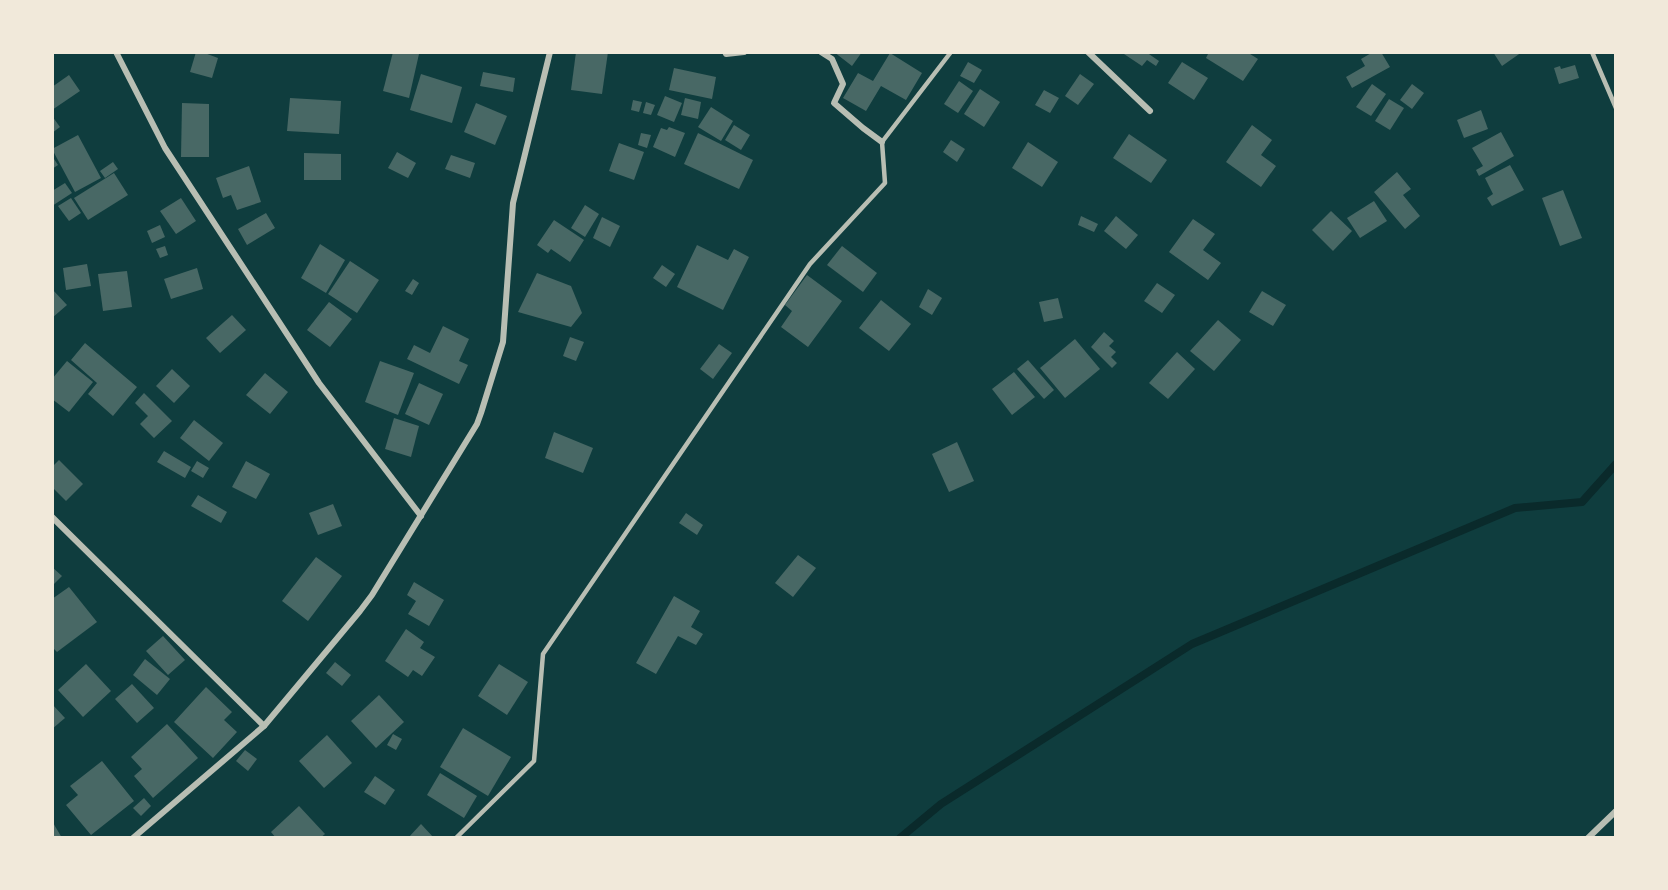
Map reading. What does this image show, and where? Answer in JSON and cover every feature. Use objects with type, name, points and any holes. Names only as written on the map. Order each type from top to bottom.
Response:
[{"type":"street","points":[[116,52],[165,148],[319,382],[421,516]]},
{"type":"street","points":[[133,837],[264,726],[372,595],[477,424],[503,342],[513,203],[550,52]]},
{"type":"street","points":[[725,52],[726,54],[744,52]]},
{"type":"street","points":[[821,52],[832,59],[843,84],[834,103],[882,141]]},
{"type":"street","points":[[1088,52],[1150,111]]},
{"type":"street","points":[[52,517],[264,726]]},
{"type":"street","points":[[1588,837],[1616,811]]},
{"type":"lane","points":[[456,837],[534,760],[543,654],[810,264],[885,183],[882,141],[951,52]]},
{"type":"lane","points":[[1592,52],[1616,108]]},
{"type":"building","points":[[196,52],[218,58],[212,78],[190,72]]},
{"type":"building","points":[[393,52],[419,54],[409,98],[383,91]]},
{"type":"building","points":[[576,52],[608,52],[602,94],[571,90]]},
{"type":"building","points":[[834,52],[862,52],[852,66]]},
{"type":"building","points":[[1121,52],[1146,52],[1159,61],[1156,66],[1147,60],[1142,66]]},
{"type":"building","points":[[1209,52],[1247,52],[1258,59],[1243,81],[1206,58]]},
{"type":"building","points":[[1373,52],[1381,52],[1390,67],[1352,88],[1346,77],[1365,66],[1361,59]]},
{"type":"building","points":[[1493,52],[1522,52],[1502,66]]},
{"type":"building","points":[[890,53],[922,73],[906,100],[881,86],[866,111],[843,98],[858,73],[873,81]]},
{"type":"building","points":[[968,62],[982,70],[974,83],[960,76]]},
{"type":"building","points":[[1182,62],[1208,78],[1194,100],[1168,83]]},
{"type":"building","points":[[1575,65],[1579,78],[1559,84],[1554,68],[1560,66],[1561,69]]},
{"type":"building","points":[[674,68],[716,77],[712,99],[669,90]]},
{"type":"building","points":[[483,72],[515,78],[513,92],[480,86]]},
{"type":"building","points":[[421,74],[462,87],[452,123],[410,110]]},
{"type":"building","points":[[1080,74],[1094,84],[1078,105],[1065,96]]},
{"type":"building","points":[[69,75],[80,91],[52,110],[52,87]]},
{"type":"building","points":[[959,81],[973,91],[958,113],[944,104]]},
{"type":"building","points":[[1372,84],[1386,94],[1371,116],[1356,107]]},
{"type":"building","points":[[1412,84],[1424,93],[1412,109],[1400,100]]},
{"type":"building","points":[[980,89],[1000,102],[984,127],[964,114]]},
{"type":"building","points":[[1044,90],[1059,98],[1050,113],[1035,105]]},
{"type":"building","points":[[665,96],[682,103],[674,122],[657,115]]},
{"type":"building","points":[[290,98],[341,101],[339,134],[287,131]]},
{"type":"building","points":[[685,98],[701,102],[698,119],[681,115]]},
{"type":"building","points":[[1389,99],[1404,108],[1390,130],[1375,121]]},
{"type":"building","points":[[633,100],[642,102],[639,112],[631,110]]},
{"type":"building","points":[[646,102],[655,105],[651,115],[643,113]]},
{"type":"building","points":[[182,103],[209,104],[209,157],[181,157]]},
{"type":"building","points":[[476,103],[507,116],[495,145],[464,132]]},
{"type":"building","points":[[711,107],[733,121],[721,141],[698,127]]},
{"type":"building","points":[[1481,110],[1488,129],[1464,138],[1457,120]]},
{"type":"building","points":[[52,116],[60,127],[52,133]]},
{"type":"building","points":[[734,125],[750,135],[741,150],[725,140]]},
{"type":"building","points":[[1252,125],[1272,140],[1261,155],[1276,166],[1261,187],[1226,162]]},
{"type":"building","points":[[669,127],[685,133],[675,157],[653,147],[661,128],[667,130]]},
{"type":"building","points":[[1501,132],[1514,156],[1479,176],[1476,170],[1483,166],[1472,148]]},
{"type":"building","points":[[641,133],[651,135],[647,148],[638,145]]},
{"type":"building","points":[[698,133],[753,160],[739,189],[684,164]]},
{"type":"building","points":[[1129,134],[1167,160],[1151,183],[1113,158]]},
{"type":"building","points":[[78,135],[101,178],[75,192],[52,149]]},
{"type":"building","points":[[951,140],[965,149],[957,162],[943,152]]},
{"type":"building","points":[[1028,142],[1058,162],[1042,187],[1012,168]]},
{"type":"building","points":[[619,143],[644,152],[634,180],[609,171]]},
{"type":"building","points":[[397,152],[416,163],[408,178],[388,168]]},
{"type":"building","points":[[304,153],[341,154],[341,180],[304,180]]},
{"type":"building","points":[[451,155],[475,163],[470,178],[445,169]]},
{"type":"building","points":[[52,156],[58,165],[52,169]]},
{"type":"building","points":[[113,162],[118,169],[105,178],[100,171]]},
{"type":"building","points":[[1510,165],[1524,190],[1492,206],[1487,198],[1493,194],[1485,178]]},
{"type":"building","points":[[249,166],[261,202],[237,210],[231,195],[223,198],[216,178]]},
{"type":"building","points":[[1397,172],[1411,189],[1403,195],[1420,216],[1405,229],[1374,192]]},
{"type":"building","points":[[114,173],[128,195],[88,220],[74,198]]},
{"type":"building","points":[[65,183],[72,193],[52,206],[52,191]]},
{"type":"building","points":[[1563,190],[1582,238],[1560,246],[1542,198]]},
{"type":"building","points":[[71,198],[81,213],[69,221],[58,206]]},
{"type":"building","points":[[181,198],[196,221],[176,234],[160,211]]},
{"type":"building","points":[[1374,201],[1387,221],[1360,238],[1347,218]]},
{"type":"building","points":[[585,205],[599,214],[585,237],[571,228]]},
{"type":"building","points":[[1331,211],[1352,231],[1333,251],[1312,230]]},
{"type":"building","points":[[266,213],[275,228],[247,245],[238,229]]},
{"type":"building","points":[[1081,216],[1098,224],[1094,232],[1078,225]]},
{"type":"building","points":[[1116,216],[1138,235],[1126,249],[1104,231]]},
{"type":"building","points":[[602,217],[620,226],[610,247],[593,238]]},
{"type":"building","points":[[1193,219],[1215,234],[1203,250],[1221,263],[1208,280],[1169,252]]},
{"type":"building","points":[[554,220],[584,240],[570,262],[551,249],[548,253],[537,245]]},
{"type":"building","points":[[160,225],[165,237],[152,243],[147,231]]},
{"type":"building","points":[[320,244],[345,260],[326,293],[301,278]]},
{"type":"building","points":[[697,245],[728,260],[734,249],[749,257],[723,310],[677,287]]},
{"type":"building","points":[[165,246],[168,255],[160,258],[156,249]]},
{"type":"building","points":[[842,246],[877,273],[863,292],[827,265]]},
{"type":"building","points":[[350,261],[379,280],[357,313],[328,294]]},
{"type":"building","points":[[87,264],[91,286],[66,290],[63,268]]},
{"type":"building","points":[[662,265],[675,274],[666,287],[653,278]]},
{"type":"building","points":[[197,268],[203,289],[171,299],[164,279]]},
{"type":"building","points":[[127,271],[132,307],[103,311],[98,274]]},
{"type":"building","points":[[537,273],[571,286],[582,313],[571,327],[518,312]]},
{"type":"building","points":[[807,275],[842,301],[808,347],[781,327],[792,311],[785,305]]},
{"type":"building","points":[[413,279],[419,283],[412,295],[405,291]]},
{"type":"building","points":[[1157,283],[1175,295],[1162,313],[1144,301]]},
{"type":"building","points":[[52,289],[67,305],[52,318]]},
{"type":"building","points":[[928,289],[942,298],[932,315],[919,307]]},
{"type":"building","points":[[1262,291],[1286,305],[1273,326],[1249,312]]},
{"type":"building","points":[[1058,298],[1063,318],[1044,322],[1039,302]]},
{"type":"building","points":[[881,300],[911,324],[889,351],[859,328]]},
{"type":"building","points":[[329,302],[352,319],[330,347],[307,330]]},
{"type":"building","points":[[232,315],[246,330],[220,353],[206,338]]},
{"type":"building","points":[[1218,320],[1241,340],[1214,371],[1190,351]]},
{"type":"building","points":[[443,326],[469,339],[459,361],[468,365],[459,384],[407,359],[414,345],[430,353]]},
{"type":"building","points":[[1104,332],[1114,341],[1109,346],[1116,352],[1111,357],[1117,363],[1112,368],[1091,347]]},
{"type":"building","points":[[570,337],[584,342],[576,361],[563,356]]},
{"type":"building","points":[[1075,339],[1100,369],[1065,398],[1040,368]]},
{"type":"building","points":[[85,343],[137,387],[113,416],[88,394],[97,383],[71,360]]},
{"type":"building","points":[[719,344],[732,353],[713,379],[700,369]]},
{"type":"building","points":[[1177,352],[1195,369],[1168,399],[1149,383]]},
{"type":"building","points":[[1028,360],[1054,390],[1044,399],[1017,369]]},
{"type":"building","points":[[67,361],[93,382],[69,412],[52,399],[52,379]]},
{"type":"building","points":[[380,361],[414,373],[398,415],[365,402]]},
{"type":"building","points":[[172,369],[190,386],[174,403],[156,386]]},
{"type":"building","points":[[1014,372],[1035,397],[1012,415],[992,389]]},
{"type":"building","points":[[265,373],[288,392],[270,414],[246,395]]},
{"type":"building","points":[[419,383],[443,394],[429,425],[405,414]]},
{"type":"building","points":[[144,393],[172,421],[154,438],[140,424],[148,416],[135,403]]},
{"type":"building","points":[[394,418],[419,426],[411,457],[385,449]]},
{"type":"building","points":[[194,420],[223,443],[209,461],[180,438]]},
{"type":"building","points":[[554,432],[593,448],[583,473],[545,458]]},
{"type":"building","points":[[957,442],[974,481],[949,492],[932,454]]},
{"type":"building","points":[[164,451],[191,467],[185,478],[157,462]]},
{"type":"building","points":[[59,460],[83,484],[66,501],[52,487],[52,467]]},
{"type":"building","points":[[197,461],[209,468],[203,478],[191,471]]},
{"type":"building","points":[[246,461],[270,474],[256,499],[232,487]]},
{"type":"building","points":[[198,495],[227,512],[221,523],[191,506]]},
{"type":"building","points":[[333,504],[342,526],[318,535],[309,513]]},
{"type":"building","points":[[686,513],[703,525],[697,535],[679,523]]},
{"type":"building","points":[[798,555],[816,568],[793,597],[775,583]]},
{"type":"building","points":[[316,557],[342,576],[308,621],[282,601]]},
{"type":"building","points":[[52,567],[62,576],[52,586]]},
{"type":"building","points":[[414,582],[444,600],[429,626],[408,614],[416,601],[407,595]]},
{"type":"building","points":[[69,587],[97,622],[57,652],[52,647],[52,599]]},
{"type":"building","points":[[674,596],[700,611],[691,627],[703,634],[696,645],[678,636],[656,674],[636,663]]},
{"type":"building","points":[[406,629],[424,642],[420,648],[435,657],[422,676],[413,670],[408,677],[385,661]]},
{"type":"building","points":[[163,636],[185,660],[168,675],[146,651]]},
{"type":"building","points":[[145,659],[170,679],[157,695],[133,675]]},
{"type":"building","points":[[335,662],[351,675],[342,686],[326,673]]},
{"type":"building","points":[[86,664],[111,691],[83,717],[58,690]]},
{"type":"building","points":[[499,664],[528,682],[507,715],[478,696]]},
{"type":"building","points":[[132,684],[154,708],[137,723],[115,699]]},
{"type":"building","points":[[206,687],[232,712],[224,720],[237,732],[213,758],[174,722]]},
{"type":"building","points":[[379,695],[404,722],[376,748],[351,721]]},
{"type":"building","points":[[52,704],[65,718],[52,729]]},
{"type":"building","points":[[167,724],[198,758],[153,798],[134,776],[142,769],[131,757]]},
{"type":"building","points":[[463,728],[511,757],[488,796],[440,767]]},
{"type":"building","points":[[393,734],[402,739],[396,750],[387,745]]},
{"type":"building","points":[[327,735],[352,763],[324,788],[299,761]]},
{"type":"building","points":[[245,750],[257,759],[248,771],[236,761]]},
{"type":"building","points":[[102,761],[134,801],[91,835],[66,805],[78,795],[70,786]]},
{"type":"building","points":[[440,773],[477,796],[464,818],[427,795]]},
{"type":"building","points":[[375,776],[395,790],[385,805],[364,792]]},
{"type":"building","points":[[144,798],[151,806],[141,816],[133,808]]},
{"type":"building","points":[[299,806],[325,834],[320,838],[276,838],[271,832]]},
{"type":"building","points":[[52,821],[62,838],[52,838]]},
{"type":"building","points":[[421,824],[434,838],[408,838]]},
{"type":"waterway","points":[[900,838],[941,804],[1192,644],[1515,508],[1582,502],[1616,464]]}]
